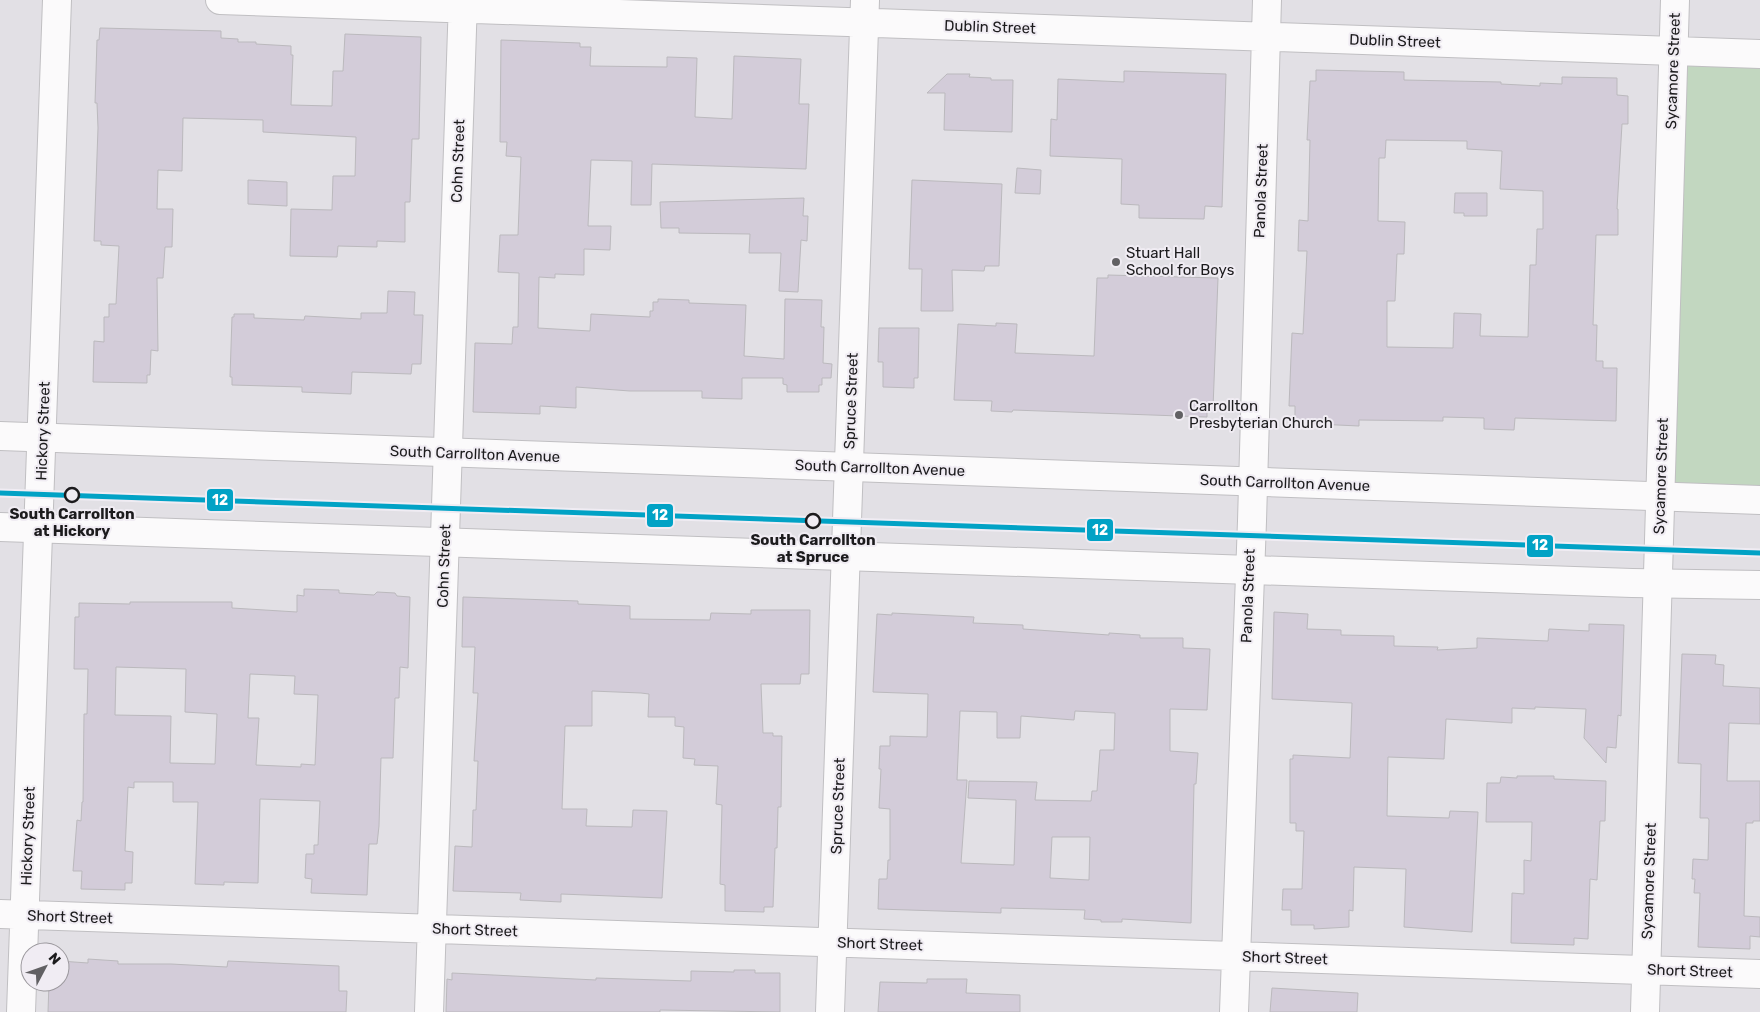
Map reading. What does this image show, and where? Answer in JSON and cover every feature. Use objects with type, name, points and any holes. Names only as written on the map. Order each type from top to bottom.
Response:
[{"type":"street","name":"Hickory Street","points":[[22,1012],[12,915],[38,528],[57,0]]},
{"type":"street","name":"Dublin Street","points":[[220,0],[864,11],[1265,37],[1760,54]]},
{"type":"street","name":"Panola Street","points":[[1234,1012],[1253,482],[1267,0]]},
{"type":"street","name":"Sycamore Street","points":[[1645,1012],[1675,0]]},
{"type":"street","name":"Cohn Street","points":[[428,1012],[463,4]]},
{"type":"street","name":"Spruce Street","points":[[830,1012],[864,11]]},
{"type":"street","name":"South Carrollton Avenue","points":[[0,436],[1760,500]]},
{"type":"street","points":[[0,527],[1760,585]]},
{"type":"street","name":"Short Street","points":[[12,915],[1760,974]]},
{"type":"green space","points":[[1673,51],[1760,54],[1760,500],[1660,496]]},
{"type":"building","points":[[100,28],[221,31],[221,38],[238,39],[238,42],[291,46],[291,55],[293,55],[291,105],[332,106],[333,71],[343,71],[345,34],[421,37],[419,139],[412,139],[410,202],[405,202],[405,242],[377,241],[377,247],[338,246],[337,257],[290,256],[291,209],[332,210],[333,176],[355,176],[356,137],[263,132],[263,120],[183,118],[182,171],[158,170],[157,209],[173,209],[172,247],[165,247],[163,278],[157,278],[158,351],[151,350],[150,375],[147,375],[147,383],[93,382],[94,341],[104,342],[104,317],[109,317],[109,304],[116,304],[119,246],[101,245],[101,241],[94,241],[98,128],[97,103],[95,103],[97,40],[99,40]]},
{"type":"building","points":[[501,40],[580,43],[580,47],[591,47],[590,66],[667,67],[667,57],[697,58],[695,117],[732,119],[734,56],[801,59],[799,104],[809,104],[806,169],[652,164],[651,205],[631,205],[632,161],[591,160],[588,226],[611,226],[610,250],[584,249],[584,275],[555,274],[555,278],[539,277],[538,328],[590,331],[591,314],[650,317],[650,311],[653,311],[653,302],[658,302],[658,299],[689,300],[689,303],[746,305],[744,356],[784,359],[785,299],[822,300],[821,327],[824,327],[823,363],[832,364],[831,378],[822,378],[819,392],[787,392],[787,385],[783,384],[783,378],[742,378],[742,399],[702,398],[702,391],[630,391],[576,387],[576,408],[540,406],[540,414],[473,412],[475,343],[512,344],[513,327],[518,327],[519,273],[498,272],[500,235],[518,235],[521,157],[506,156],[507,142],[500,142]]},
{"type":"building","points":[[1316,70],[1404,72],[1404,80],[1501,82],[1501,84],[1540,86],[1540,83],[1562,84],[1562,77],[1617,78],[1617,95],[1628,96],[1628,124],[1622,124],[1617,209],[1618,235],[1596,235],[1593,325],[1597,325],[1596,361],[1603,361],[1603,368],[1617,368],[1616,421],[1515,418],[1514,430],[1484,429],[1484,418],[1443,417],[1443,421],[1359,420],[1359,426],[1295,423],[1295,406],[1289,406],[1292,333],[1303,334],[1307,251],[1298,251],[1299,220],[1308,221],[1310,140],[1307,140],[1310,81],[1316,81]],"holes":[[[1386,140],[1467,141],[1467,149],[1502,151],[1500,189],[1543,191],[1543,229],[1537,229],[1536,265],[1530,265],[1528,337],[1480,336],[1481,314],[1454,313],[1453,348],[1387,347],[1387,301],[1395,301],[1397,254],[1404,254],[1405,222],[1378,221],[1379,158],[1385,158]]]},
{"type":"building","points":[[1124,71],[1226,74],[1222,207],[1205,206],[1204,219],[1139,218],[1139,205],[1121,204],[1122,159],[1050,156],[1051,119],[1057,120],[1058,79],[1124,82]]},
{"type":"building","points":[[947,74],[970,74],[969,77],[1013,80],[1012,132],[944,130],[945,93],[927,93]]},
{"type":"building","points":[[1017,168],[1041,170],[1040,194],[1015,193]]},
{"type":"building","points":[[248,180],[287,182],[287,206],[248,204]]},
{"type":"building","points":[[912,180],[1002,184],[999,266],[985,266],[984,271],[952,270],[953,311],[921,311],[922,269],[909,269]]},
{"type":"building","points":[[1455,193],[1487,193],[1487,216],[1464,216],[1464,213],[1454,213]]},
{"type":"building","points":[[804,198],[803,216],[808,216],[807,241],[801,240],[798,292],[779,291],[781,253],[749,253],[750,234],[679,233],[679,228],[661,228],[660,202]]},
{"type":"building","points":[[1108,275],[1218,278],[1213,408],[1207,408],[1207,417],[1013,410],[1012,412],[991,411],[992,401],[954,400],[958,324],[996,326],[996,323],[1017,324],[1015,353],[1094,356],[1097,278],[1108,278]]},
{"type":"building","points":[[388,291],[415,292],[414,315],[423,315],[421,364],[412,364],[411,374],[352,372],[351,394],[302,392],[302,387],[232,385],[232,377],[230,377],[232,317],[234,317],[234,314],[254,314],[254,318],[304,320],[305,316],[361,319],[361,313],[387,313]]},
{"type":"building","points":[[879,328],[919,328],[918,378],[914,378],[914,388],[883,387],[883,362],[878,362]]},
{"type":"building","points":[[304,589],[339,590],[339,593],[374,595],[377,592],[395,593],[397,596],[410,597],[408,668],[400,667],[399,698],[395,698],[393,758],[381,758],[379,826],[377,844],[369,844],[367,895],[311,893],[312,879],[305,878],[306,854],[314,854],[314,845],[318,845],[320,801],[260,799],[258,883],[224,882],[224,885],[195,884],[198,802],[173,802],[173,782],[134,782],[134,788],[128,787],[125,851],[133,852],[132,883],[125,883],[125,890],[81,889],[82,871],[73,871],[77,820],[81,821],[83,802],[84,714],[87,714],[88,669],[74,669],[75,617],[79,617],[79,603],[232,602],[232,608],[297,612],[297,595],[304,596]],"holes":[[[116,667],[186,669],[185,712],[217,714],[215,764],[170,763],[171,716],[115,715]],[[250,674],[295,676],[294,694],[318,695],[315,765],[301,764],[301,767],[256,765],[259,718],[248,718]]]},
{"type":"building","points":[[463,597],[578,601],[578,604],[630,606],[630,619],[710,620],[711,613],[751,614],[751,610],[810,610],[809,674],[801,674],[800,684],[761,684],[763,733],[773,733],[773,736],[782,736],[781,807],[778,807],[773,907],[764,907],[764,912],[725,911],[725,885],[720,884],[722,805],[716,804],[718,766],[694,765],[695,759],[683,758],[684,727],[675,726],[675,717],[648,717],[649,694],[641,693],[592,691],[592,726],[565,726],[562,809],[587,809],[586,826],[632,827],[633,810],[667,811],[662,898],[561,894],[561,902],[520,900],[521,893],[453,891],[455,846],[472,847],[473,810],[476,810],[478,761],[474,761],[478,693],[473,693],[475,647],[462,647]]},
{"type":"building","points":[[1274,612],[1308,614],[1307,629],[1341,630],[1341,635],[1394,636],[1394,646],[1438,647],[1437,650],[1477,648],[1477,638],[1548,641],[1549,629],[1589,631],[1589,624],[1624,625],[1621,716],[1618,715],[1616,748],[1607,747],[1606,763],[1584,738],[1586,709],[1535,707],[1535,709],[1512,708],[1512,723],[1446,719],[1444,759],[1388,757],[1387,816],[1449,818],[1450,811],[1478,812],[1472,932],[1404,927],[1406,869],[1354,867],[1353,911],[1349,910],[1349,927],[1314,929],[1314,925],[1291,925],[1291,910],[1282,910],[1283,889],[1302,889],[1304,831],[1296,831],[1296,823],[1290,823],[1290,759],[1293,759],[1293,755],[1350,758],[1352,703],[1272,699]]},
{"type":"building","points":[[892,613],[974,617],[973,623],[1023,625],[1023,629],[1109,635],[1109,633],[1140,635],[1140,638],[1183,638],[1183,648],[1210,649],[1207,710],[1170,709],[1170,751],[1198,753],[1196,784],[1194,784],[1191,923],[1122,919],[1122,922],[1101,922],[1101,920],[1084,919],[1085,910],[1001,908],[1001,913],[878,909],[879,879],[887,879],[888,860],[890,860],[890,809],[879,808],[880,746],[890,746],[890,736],[927,737],[928,694],[873,692],[877,614],[892,615]],"holes":[[[960,711],[997,712],[997,738],[1020,738],[1021,716],[1074,720],[1075,711],[1115,713],[1114,750],[1100,750],[1097,791],[1092,791],[1091,801],[1035,800],[1037,782],[969,781],[968,798],[1016,800],[1014,865],[961,863],[967,780],[957,780]],[[1052,837],[1090,837],[1089,880],[1050,878]]]},
{"type":"building","points":[[1682,654],[1716,655],[1715,664],[1724,665],[1723,686],[1760,688],[1760,724],[1729,723],[1727,781],[1760,781],[1760,821],[1746,823],[1744,916],[1760,917],[1760,937],[1750,936],[1750,949],[1698,947],[1700,893],[1694,893],[1695,879],[1692,879],[1693,859],[1708,860],[1709,820],[1708,818],[1700,818],[1701,764],[1678,763]]},
{"type":"building","points":[[1517,776],[1554,776],[1554,779],[1606,781],[1605,821],[1600,821],[1597,880],[1590,879],[1588,939],[1574,938],[1574,945],[1511,943],[1512,893],[1524,894],[1524,860],[1531,861],[1532,822],[1486,822],[1487,783],[1500,783],[1501,777],[1517,778]]},
{"type":"building","points":[[88,959],[118,961],[118,964],[227,967],[228,961],[339,966],[339,991],[347,991],[346,1012],[48,1012],[49,992],[70,992],[70,962],[88,963]]},
{"type":"building","points":[[734,970],[755,970],[755,973],[780,973],[780,1012],[660,1010],[660,1012],[446,1012],[447,979],[452,980],[452,973],[596,980],[596,978],[691,981],[691,971],[734,972]]},
{"type":"building","points":[[927,979],[967,979],[966,993],[1020,995],[1020,1012],[878,1012],[880,982],[927,983]]},
{"type":"building","points":[[1272,988],[1358,993],[1357,1012],[1270,1012]]},
{"type":"transit line","name":"12","points":[[0,493],[1760,553]]},
{"type":"place","name":"Stuart Hall School for Boys","points":[[1116,262]]},
{"type":"place","name":"Carrollton Presbyterian Church","points":[[1179,415]]},
{"type":"place","name":"South Carrollton at Hickory","points":[[72,495]]},
{"type":"place","name":"South Carrollton at Spruce","points":[[813,521]]}]
